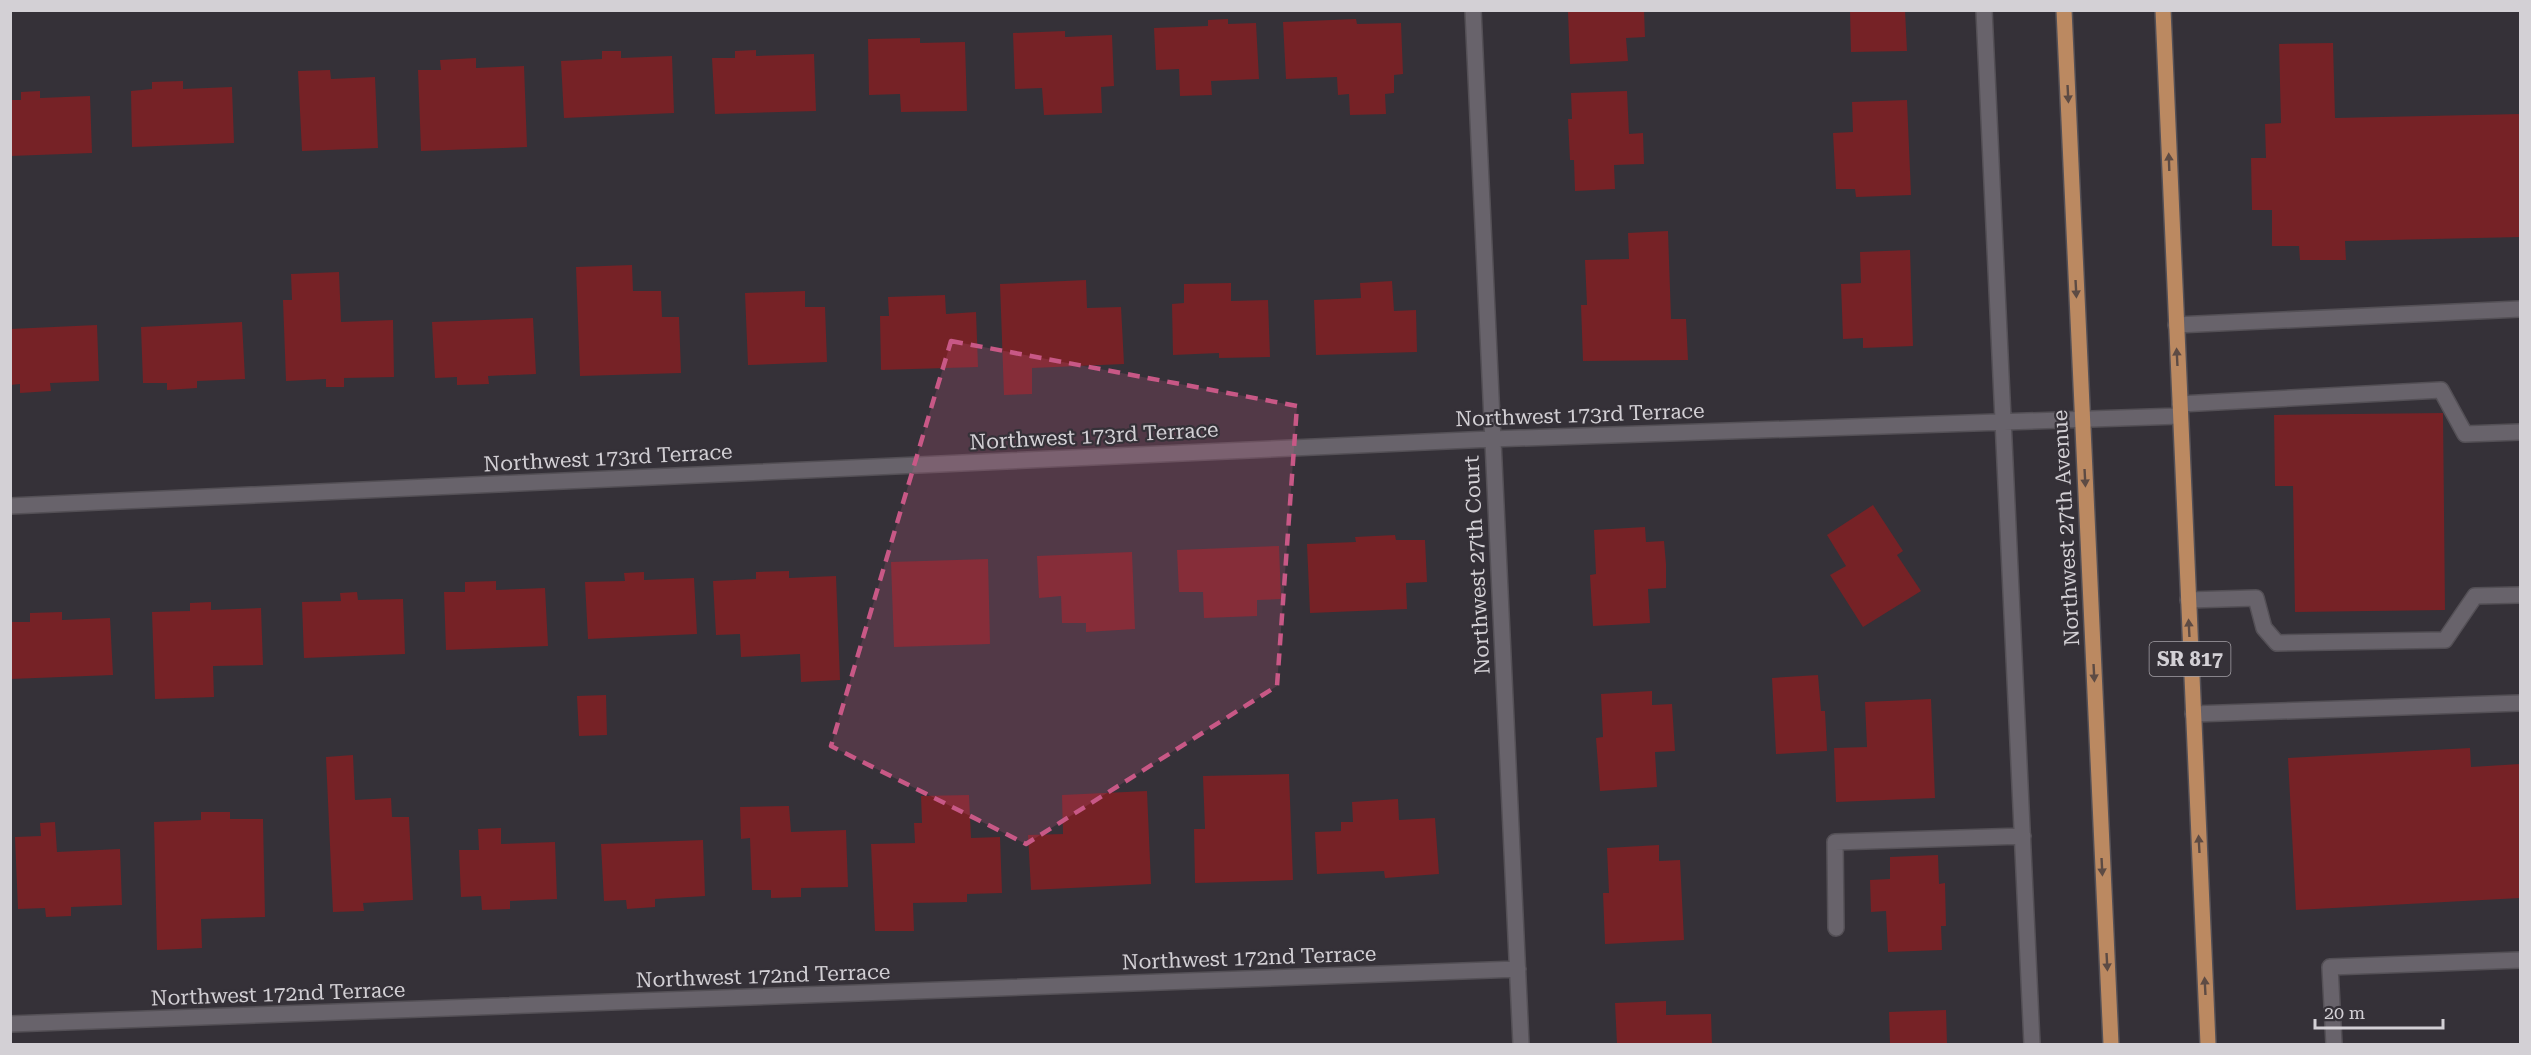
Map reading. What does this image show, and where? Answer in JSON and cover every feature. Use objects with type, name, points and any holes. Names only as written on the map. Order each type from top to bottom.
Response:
[{"type":"main road","name":"Northwest 27th Avenue","points":[[2064,10],[2110,1044]]},
{"type":"main road","name":"SR 817","points":[[2163,10],[2208,1044]]},
{"type":"street","name":"Northwest 27th Court","points":[[1473,10],[1491,439],[1521,1044]]},
{"type":"street","points":[[1984,10],[2032,1044]]},
{"type":"street","points":[[2176,325],[2520,309]]},
{"type":"street","name":"Northwest 173rd Terrace","points":[[10,506],[1491,439],[2082,419],[2180,410],[2251,400],[2441,390],[2465,434],[2520,432]]},
{"type":"street","points":[[2188,600],[2256,598],[2264,628],[2277,643],[2289,643],[2445,640],[2475,597],[2520,595]]},
{"type":"street","points":[[2193,714],[2520,703]]},
{"type":"street","points":[[1836,928],[1835,842],[2023,836]]},
{"type":"street","points":[[2334,1044],[2330,967],[2520,960]]},
{"type":"street","name":"Northwest 172nd Terrace","points":[[10,1024],[1518,969]]},
{"type":"highlighted area","points":[[951,341],[1297,406],[1277,686],[1026,844],[831,746]]},
{"type":"building","points":[[1574,10],[1644,10],[1645,37],[1626,38],[1628,61],[1570,64],[1568,12]]},
{"type":"building","points":[[1850,10],[1905,10],[1907,51],[1851,52]]},
{"type":"building","points":[[1228,19],[1228,24],[1256,23],[1259,79],[1211,81],[1212,95],[1180,96],[1179,69],[1156,70],[1154,28],[1208,26],[1208,20]]},
{"type":"building","points":[[1356,19],[1357,24],[1401,23],[1403,74],[1394,75],[1394,93],[1385,94],[1386,114],[1350,115],[1349,94],[1338,95],[1337,77],[1286,79],[1283,22]]},
{"type":"building","points":[[1065,31],[1065,37],[1112,35],[1114,86],[1101,87],[1102,113],[1044,115],[1042,88],[1015,89],[1013,33]]},
{"type":"building","points":[[920,38],[920,43],[965,42],[967,111],[901,112],[900,94],[869,95],[868,39]]},
{"type":"building","points":[[2333,43],[2335,118],[2520,114],[2520,237],[2345,241],[2346,260],[2300,260],[2299,246],[2272,246],[2272,210],[2252,210],[2251,158],[2266,158],[2265,124],[2281,123],[2279,44]]},
{"type":"building","points":[[756,50],[756,56],[814,54],[816,111],[715,114],[712,58],[735,58],[735,51]]},
{"type":"building","points":[[602,51],[621,51],[621,58],[672,56],[674,113],[564,118],[561,61],[602,59]]},
{"type":"building","points":[[476,58],[476,68],[524,66],[527,147],[421,151],[418,70],[441,70],[440,60]]},
{"type":"building","points":[[330,70],[331,79],[375,77],[378,148],[302,151],[298,71]]},
{"type":"building","points":[[183,81],[183,89],[232,87],[234,143],[132,147],[131,91],[152,89],[152,82]]},
{"type":"building","points":[[40,91],[40,98],[90,96],[92,153],[10,156],[10,100],[21,100],[21,92]]},
{"type":"building","points":[[1627,91],[1629,134],[1643,133],[1644,164],[1614,165],[1615,189],[1575,191],[1574,160],[1570,160],[1568,119],[1572,119],[1571,93]]},
{"type":"building","points":[[1907,100],[1911,195],[1856,197],[1855,189],[1836,189],[1833,133],[1853,132],[1852,102]]},
{"type":"building","points":[[1668,231],[1671,319],[1686,319],[1688,360],[1583,361],[1581,305],[1587,305],[1585,260],[1629,259],[1628,233]]},
{"type":"building","points":[[1910,250],[1913,346],[1863,348],[1863,338],[1843,339],[1841,284],[1861,283],[1860,252]]},
{"type":"building","points":[[632,265],[633,291],[661,291],[662,317],[679,317],[681,373],[580,376],[576,267]]},
{"type":"building","points":[[339,272],[341,322],[393,320],[394,377],[344,378],[344,387],[326,387],[326,379],[286,381],[283,300],[292,300],[291,274]]},
{"type":"building","points":[[1086,280],[1087,308],[1121,307],[1124,364],[1032,368],[1032,394],[1004,395],[1000,284]]},
{"type":"building","points":[[1392,281],[1394,311],[1416,310],[1417,352],[1316,355],[1314,300],[1361,298],[1360,283]]},
{"type":"building","points":[[1231,283],[1231,301],[1268,300],[1270,357],[1219,358],[1219,353],[1173,355],[1172,304],[1184,303],[1184,284]]},
{"type":"building","points":[[805,291],[805,307],[825,307],[827,362],[748,365],[745,293]]},
{"type":"building","points":[[945,295],[946,314],[976,312],[978,367],[881,370],[880,316],[889,316],[888,297]]},
{"type":"building","points":[[533,318],[536,374],[488,376],[489,384],[457,385],[457,377],[435,378],[432,322]]},
{"type":"building","points":[[242,322],[245,379],[197,381],[197,388],[167,390],[167,383],[143,383],[141,327]]},
{"type":"building","points":[[97,325],[99,381],[50,383],[51,391],[20,393],[20,384],[10,385],[10,329]]},
{"type":"building","points":[[2443,413],[2445,610],[2295,612],[2293,486],[2275,486],[2274,415]]},
{"type":"building","points":[[1873,505],[1903,551],[1897,555],[1921,591],[1863,627],[1830,575],[1846,566],[1827,535]]},
{"type":"building","points":[[1645,527],[1646,542],[1664,541],[1666,564],[1666,588],[1648,589],[1650,623],[1593,626],[1590,575],[1596,574],[1594,530]]},
{"type":"building","points":[[1395,535],[1396,540],[1425,540],[1427,582],[1406,583],[1407,609],[1310,613],[1307,544],[1356,542],[1355,537]]},
{"type":"building","points":[[1279,546],[1281,599],[1257,600],[1257,616],[1204,618],[1203,592],[1179,592],[1177,550]]},
{"type":"building","points":[[1132,552],[1135,629],[1086,632],[1086,623],[1062,623],[1061,596],[1039,598],[1037,556]]},
{"type":"building","points":[[988,559],[990,644],[894,647],[891,562]]},
{"type":"building","points":[[789,571],[789,578],[836,576],[840,680],[801,682],[800,654],[741,657],[740,634],[716,635],[713,581],[756,579],[756,572]]},
{"type":"building","points":[[644,572],[644,580],[694,578],[697,634],[588,639],[585,582],[625,581],[624,573]]},
{"type":"building","points":[[496,581],[496,590],[545,588],[548,646],[446,650],[444,592],[465,592],[465,582]]},
{"type":"building","points":[[357,592],[358,600],[403,599],[405,654],[304,658],[302,602],[341,601],[340,593]]},
{"type":"building","points":[[211,602],[211,610],[261,608],[263,665],[213,666],[214,697],[155,699],[152,612],[190,611],[190,603]]},
{"type":"building","points":[[62,612],[62,620],[110,618],[113,675],[10,679],[10,622],[30,622],[30,613]]},
{"type":"building","points":[[1818,675],[1821,711],[1825,711],[1827,751],[1776,754],[1772,678]]},
{"type":"building","points":[[1652,691],[1652,705],[1672,704],[1675,751],[1655,752],[1657,787],[1600,791],[1596,738],[1603,737],[1601,694]]},
{"type":"building","points":[[606,695],[607,735],[579,736],[577,696]]},
{"type":"building","points":[[1931,699],[1935,798],[1836,802],[1834,748],[1867,747],[1865,702]]},
{"type":"building","points":[[2470,748],[2471,767],[2520,764],[2520,898],[2296,910],[2288,758]]},
{"type":"building","points":[[353,755],[355,800],[391,798],[392,817],[409,817],[413,900],[363,903],[364,911],[333,912],[326,757]]},
{"type":"building","points":[[1289,774],[1293,880],[1195,883],[1194,829],[1205,829],[1203,776]]},
{"type":"building","points":[[1147,791],[1151,884],[1031,890],[1028,835],[1063,834],[1062,795]]},
{"type":"building","points":[[969,795],[971,838],[1000,837],[1002,893],[967,894],[967,902],[913,903],[914,931],[875,931],[871,844],[915,843],[914,823],[922,823],[921,796]]},
{"type":"building","points":[[1398,799],[1399,820],[1435,818],[1439,874],[1385,878],[1384,871],[1317,874],[1315,832],[1341,831],[1341,822],[1353,822],[1352,802]]},
{"type":"building","points":[[789,806],[791,832],[846,830],[848,887],[801,888],[801,897],[771,898],[771,890],[752,890],[750,838],[741,839],[740,807]]},
{"type":"building","points":[[201,812],[230,812],[230,819],[263,819],[265,917],[201,919],[202,948],[157,950],[154,822],[201,820]]},
{"type":"building","points":[[55,822],[57,852],[120,849],[122,905],[71,907],[71,916],[46,917],[45,908],[18,909],[15,837],[41,836],[40,823]]},
{"type":"building","points":[[501,828],[501,844],[555,842],[557,899],[510,901],[510,909],[482,910],[481,896],[461,897],[459,850],[479,850],[478,829]]},
{"type":"building","points":[[703,840],[705,896],[655,899],[655,907],[627,909],[626,900],[604,901],[601,844]]},
{"type":"building","points":[[1659,845],[1659,861],[1680,860],[1684,940],[1605,944],[1603,893],[1609,893],[1607,848]]},
{"type":"building","points":[[1938,855],[1939,884],[1945,883],[1946,926],[1941,926],[1942,950],[1888,952],[1886,911],[1871,912],[1870,880],[1890,879],[1890,857]]},
{"type":"building","points":[[1666,1001],[1666,1015],[1711,1014],[1712,1044],[1617,1044],[1615,1003]]},
{"type":"building","points":[[1946,1010],[1947,1044],[1890,1044],[1889,1012]]}]
